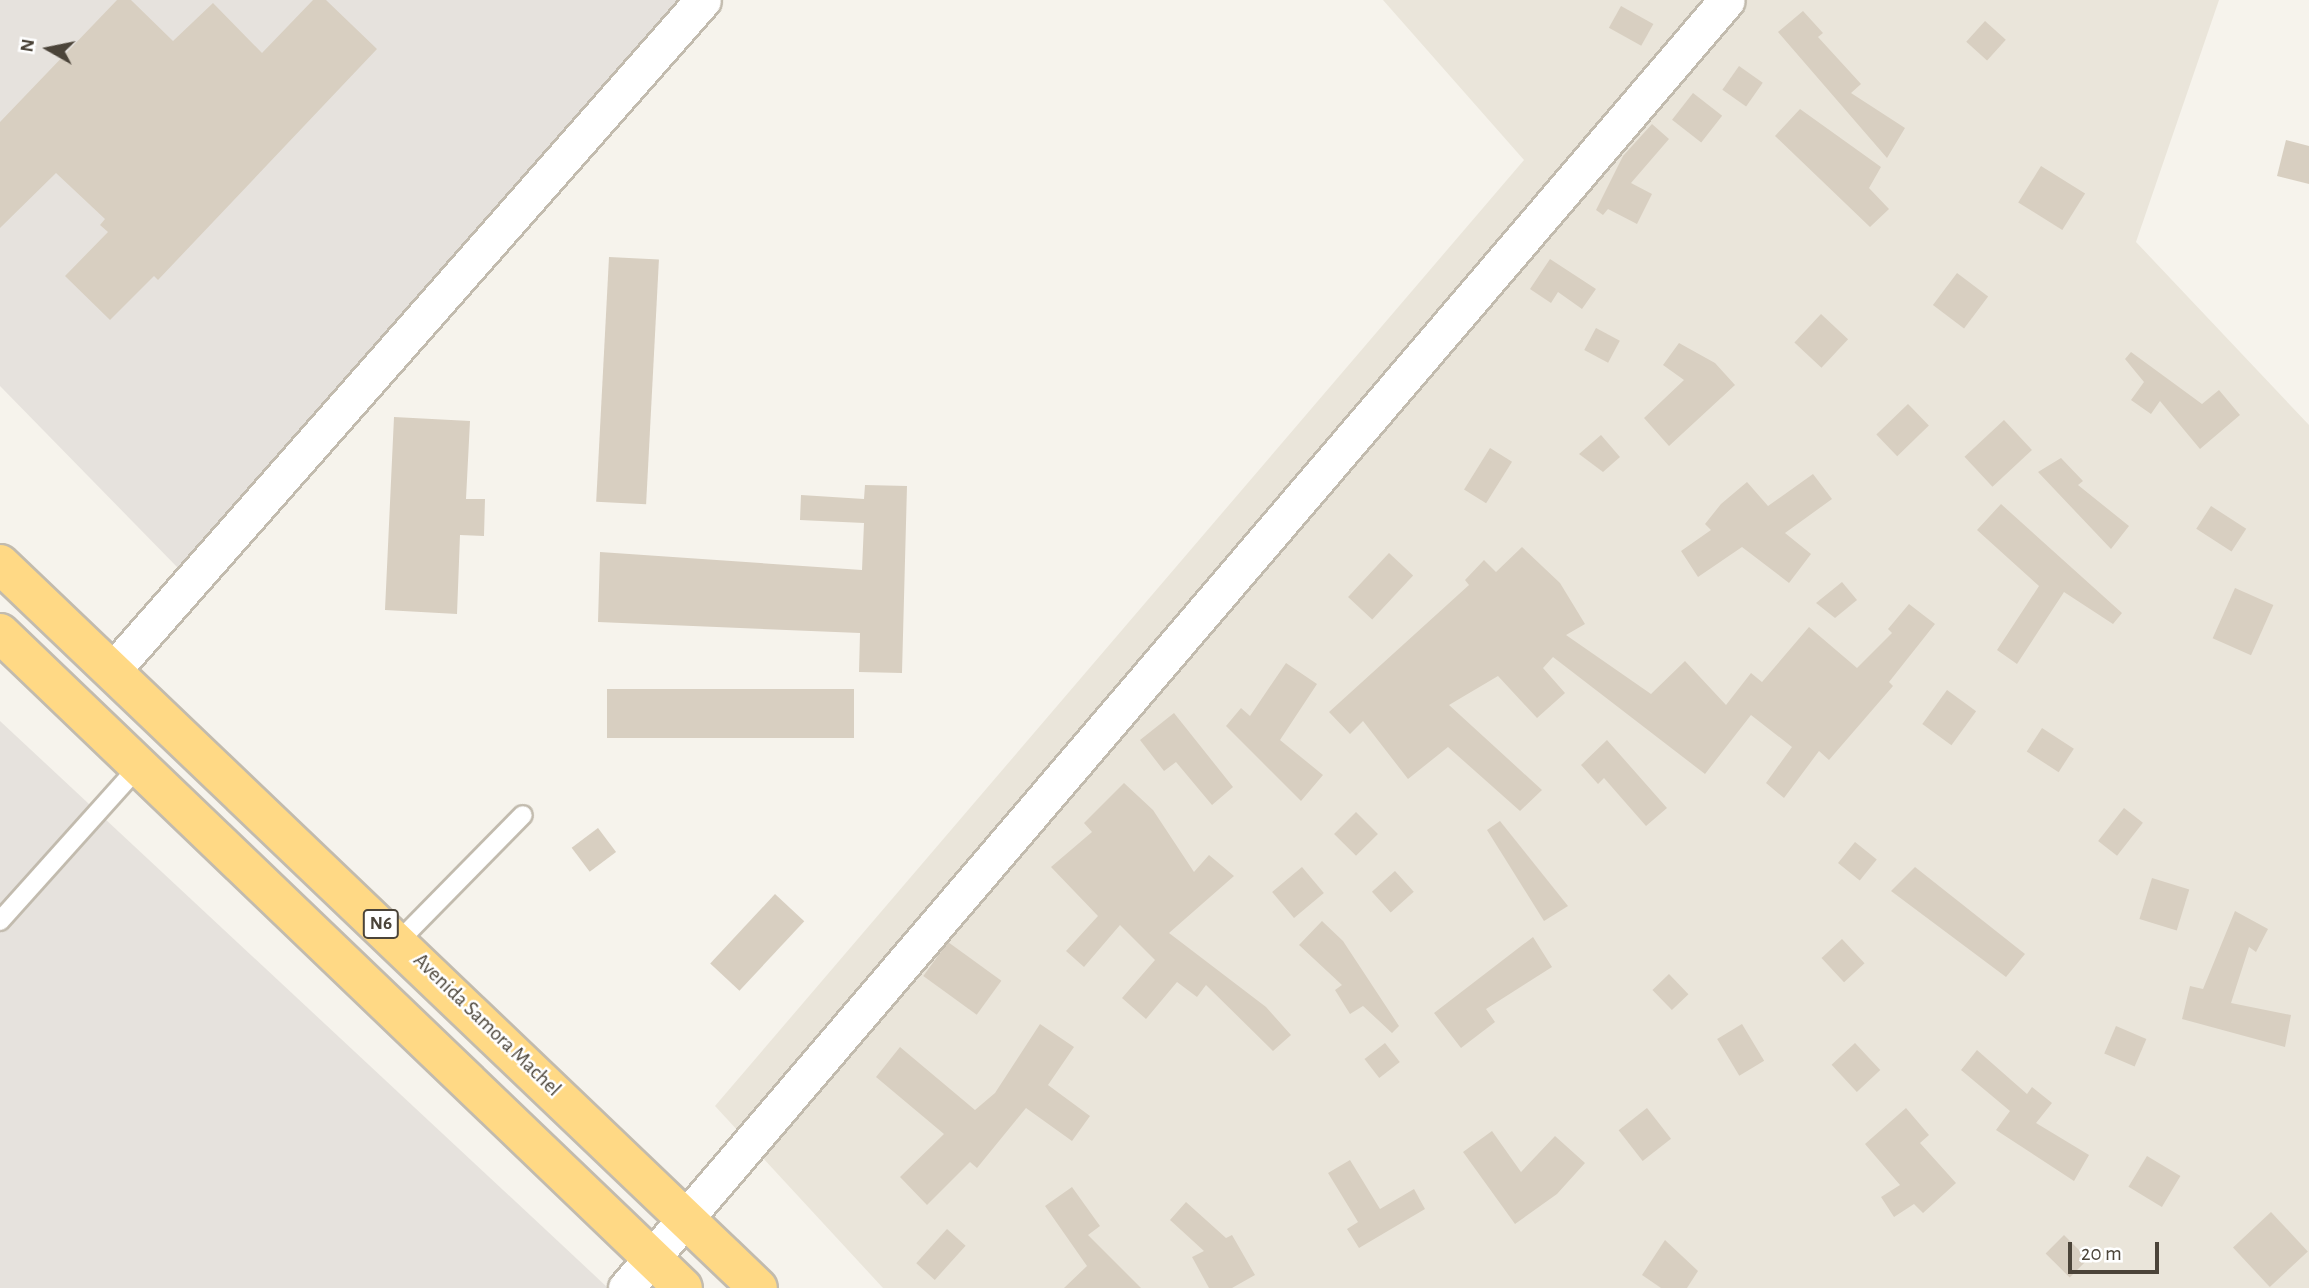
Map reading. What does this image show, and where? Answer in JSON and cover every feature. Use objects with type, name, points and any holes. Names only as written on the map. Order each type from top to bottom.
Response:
[{"type":"highway","name":"Avenida Samora Machel","points":[[0,564],[400,940],[758,1288]]},
{"type":"highway","name":"N6","points":[[0,634],[683,1288]]},
{"type":"street","points":[[112,671],[703,0]]},
{"type":"street","points":[[626,1288],[682,1216],[1727,0]]},
{"type":"lane","points":[[0,921],[139,766]]},
{"type":"lane","points":[[400,940],[523,815]]},
{"type":"shaded area","points":[[0,0],[693,0],[179,569],[0,386]]},
{"type":"shaded area","points":[[1383,0],[2219,0],[2136,242],[2309,425],[2309,1288],[883,1288],[715,1106],[1524,160]]},
{"type":"shaded area","points":[[0,721],[561,1244],[608,1288],[0,1288]]},
{"type":"building","points":[[117,0],[131,0],[173,41],[213,3],[262,53],[313,0],[326,0],[377,49],[158,280],[154,276],[110,320],[65,276],[108,232],[100,225],[105,219],[56,173],[0,228],[0,122]]},
{"type":"building","points":[[1621,6],[1653,24],[1641,46],[1609,28]]},
{"type":"building","points":[[1803,11],[1823,33],[1818,37],[1861,84],[1851,93],[1905,128],[1887,158],[1778,32]]},
{"type":"building","points":[[1985,21],[2006,40],[1987,61],[1966,42]]},
{"type":"building","points":[[1739,66],[1763,83],[1746,106],[1722,90]]},
{"type":"building","points":[[1693,93],[1722,116],[1701,143],[1672,120]]},
{"type":"building","points":[[1800,109],[1881,167],[1869,188],[1889,209],[1870,227],[1775,136]]},
{"type":"building","points":[[1652,124],[1669,139],[1631,183],[1652,194],[1637,224],[1608,209],[1603,215],[1596,210],[1623,156]]},
{"type":"building","points":[[2286,140],[2309,146],[2309,184],[2277,176]]},
{"type":"building","points":[[2041,166],[2085,194],[2062,230],[2018,202]]},
{"type":"building","points":[[609,257],[659,260],[646,504],[596,502]]},
{"type":"building","points":[[1550,259],[1596,289],[1582,309],[1558,292],[1551,303],[1530,289]]},
{"type":"building","points":[[1957,273],[1988,296],[1964,328],[1933,305]]},
{"type":"building","points":[[1821,314],[1848,339],[1821,368],[1794,343]]},
{"type":"building","points":[[1596,328],[1620,341],[1608,363],[1584,350]]},
{"type":"building","points":[[1679,343],[1715,363],[1735,385],[1669,446],[1644,418],[1684,380],[1663,365]]},
{"type":"building","points":[[2131,352],[2202,404],[2219,390],[2240,415],[2200,449],[2160,401],[2151,414],[2131,400],[2144,382],[2125,359]]},
{"type":"building","points":[[1908,404],[1929,426],[1897,456],[1876,435]]},
{"type":"building","points":[[394,417],[470,421],[466,499],[485,499],[484,536],[460,535],[457,614],[385,610]]},
{"type":"building","points":[[2004,420],[2032,450],[1992,487],[1965,457]]},
{"type":"building","points":[[1601,435],[1620,457],[1603,472],[1579,454]]},
{"type":"building","points":[[1490,448],[1512,462],[1486,503],[1464,490]]},
{"type":"building","points":[[2061,458],[2083,481],[2078,485],[2129,526],[2111,549],[2038,472]]},
{"type":"building","points":[[1813,474],[1832,499],[1785,533],[1811,554],[1789,583],[1742,547],[1698,577],[1681,551],[1711,530],[1705,524],[1721,504],[1747,482],[1768,506]]},
{"type":"building","points":[[865,485],[907,486],[902,673],[859,672],[860,633],[598,622],[600,552],[862,570],[864,523],[800,520],[801,495],[864,499]]},
{"type":"building","points":[[2001,504],[2122,613],[2113,624],[2064,592],[2017,664],[1997,650],[2039,586],[1977,530]]},
{"type":"building","points":[[2211,506],[2246,529],[2232,552],[2196,529]]},
{"type":"building","points":[[1522,547],[1560,583],[1585,624],[1566,635],[1651,694],[1685,661],[1726,705],[1751,673],[1762,682],[1809,627],[1857,668],[1892,633],[1888,629],[1909,604],[1935,624],[1889,682],[1893,686],[1829,760],[1819,751],[1784,798],[1766,783],[1792,747],[1751,715],[1705,774],[1553,657],[1543,668],[1565,693],[1537,718],[1498,676],[1449,705],[1542,790],[1520,811],[1448,747],[1408,779],[1363,721],[1350,734],[1329,712],[1469,585],[1465,580],[1484,560],[1496,572]]},
{"type":"building","points":[[1389,553],[1413,576],[1372,619],[1348,597]]},
{"type":"building","points":[[1842,582],[1857,600],[1835,618],[1816,603]]},
{"type":"building","points":[[2235,588],[2273,605],[2251,655],[2213,638]]},
{"type":"building","points":[[1286,663],[1317,684],[1280,740],[1323,775],[1301,801],[1226,726],[1241,708],[1250,716]]},
{"type":"building","points":[[607,689],[854,689],[854,738],[607,738]]},
{"type":"building","points":[[1947,690],[1976,711],[1951,745],[1922,724]]},
{"type":"building","points":[[1174,713],[1233,787],[1212,805],[1176,762],[1164,771],[1140,740]]},
{"type":"building","points":[[2042,728],[2074,749],[2059,772],[2027,751]]},
{"type":"building","points":[[1607,740],[1667,808],[1646,826],[1604,778],[1598,784],[1581,765]]},
{"type":"building","points":[[1124,783],[1153,810],[1194,872],[1209,855],[1234,876],[1169,933],[1266,1007],[1291,1035],[1273,1051],[1206,985],[1197,997],[1177,982],[1146,1019],[1122,998],[1155,960],[1120,925],[1084,967],[1066,951],[1098,916],[1051,867],[1092,832],[1084,823]]},
{"type":"building","points":[[2124,808],[2143,823],[2117,856],[2098,841]]},
{"type":"building","points":[[1356,812],[1378,834],[1356,856],[1334,834]]},
{"type":"building","points":[[1500,821],[1568,906],[1544,921],[1487,830]]},
{"type":"building","points":[[598,828],[616,852],[590,872],[572,848]]},
{"type":"building","points":[[1855,842],[1877,860],[1860,881],[1838,863]]},
{"type":"building","points":[[1302,867],[1324,893],[1294,918],[1272,892]]},
{"type":"building","points":[[1915,867],[2025,954],[2006,977],[1891,891]]},
{"type":"building","points":[[1395,871],[1414,892],[1391,913],[1372,892]]},
{"type":"building","points":[[2152,878],[2189,889],[2177,931],[2139,919]]},
{"type":"building","points":[[775,894],[804,921],[739,991],[710,963]]},
{"type":"building","points":[[2235,911],[2268,929],[2256,952],[2249,947],[2231,1003],[2291,1015],[2285,1047],[2182,1019],[2190,986],[2203,989]]},
{"type":"building","points":[[1322,921],[1343,941],[1399,1026],[1392,1033],[1363,1006],[1350,1014],[1335,990],[1342,985],[1299,945]]},
{"type":"building","points":[[1533,937],[1552,967],[1486,1009],[1495,1022],[1461,1048],[1434,1013]]},
{"type":"building","points":[[1842,939],[1865,963],[1844,982],[1822,958]]},
{"type":"building","points":[[948,942],[1001,981],[977,1015],[923,976]]},
{"type":"building","points":[[1669,974],[1688,994],[1672,1010],[1652,990]]},
{"type":"building","points":[[1040,1024],[1074,1047],[1048,1085],[1090,1116],[1072,1141],[1026,1108],[977,1168],[970,1162],[927,1205],[900,1177],[944,1134],[876,1077],[900,1047],[975,1110],[995,1093]]},
{"type":"building","points":[[1742,1024],[1764,1061],[1739,1076],[1717,1039]]},
{"type":"building","points":[[2116,1026],[2146,1039],[2135,1067],[2104,1054]]},
{"type":"building","points":[[1385,1043],[1400,1062],[1379,1078],[1365,1059]]},
{"type":"building","points":[[1855,1043],[1880,1070],[1857,1092],[1832,1065]]},
{"type":"building","points":[[1977,1050],[2027,1094],[2032,1087],[2052,1103],[2036,1123],[2089,1155],[2074,1181],[1996,1130],[2010,1111],[1961,1070]]},
{"type":"building","points":[[1647,1108],[1671,1139],[1643,1161],[1619,1130]]},
{"type":"building","points":[[1906,1108],[1929,1135],[1920,1143],[1956,1183],[1923,1213],[1914,1204],[1894,1217],[1881,1197],[1900,1185],[1865,1144]]},
{"type":"building","points":[[1492,1131],[1521,1172],[1555,1136],[1585,1163],[1557,1194],[1515,1224],[1463,1152]]},
{"type":"building","points":[[2147,1156],[2180,1176],[2162,1207],[2128,1187]]},
{"type":"building","points":[[1350,1160],[1380,1209],[1414,1189],[1425,1209],[1359,1248],[1347,1229],[1358,1222],[1328,1173]]},
{"type":"building","points":[[1072,1187],[1100,1226],[1088,1235],[1141,1288],[1064,1288],[1087,1266],[1045,1206]]},
{"type":"building","points":[[1186,1202],[1226,1238],[1232,1235],[1255,1275],[1232,1288],[1209,1288],[1192,1257],[1204,1251],[1170,1220]]},
{"type":"building","points":[[2271,1212],[2308,1251],[2270,1287],[2233,1247]]},
{"type":"building","points":[[947,1229],[966,1246],[935,1280],[916,1263]]},
{"type":"building","points":[[2064,1235],[2088,1259],[2070,1277],[2046,1253]]},
{"type":"building","points":[[1665,1240],[1698,1271],[1687,1288],[1661,1288],[1642,1275]]}]
